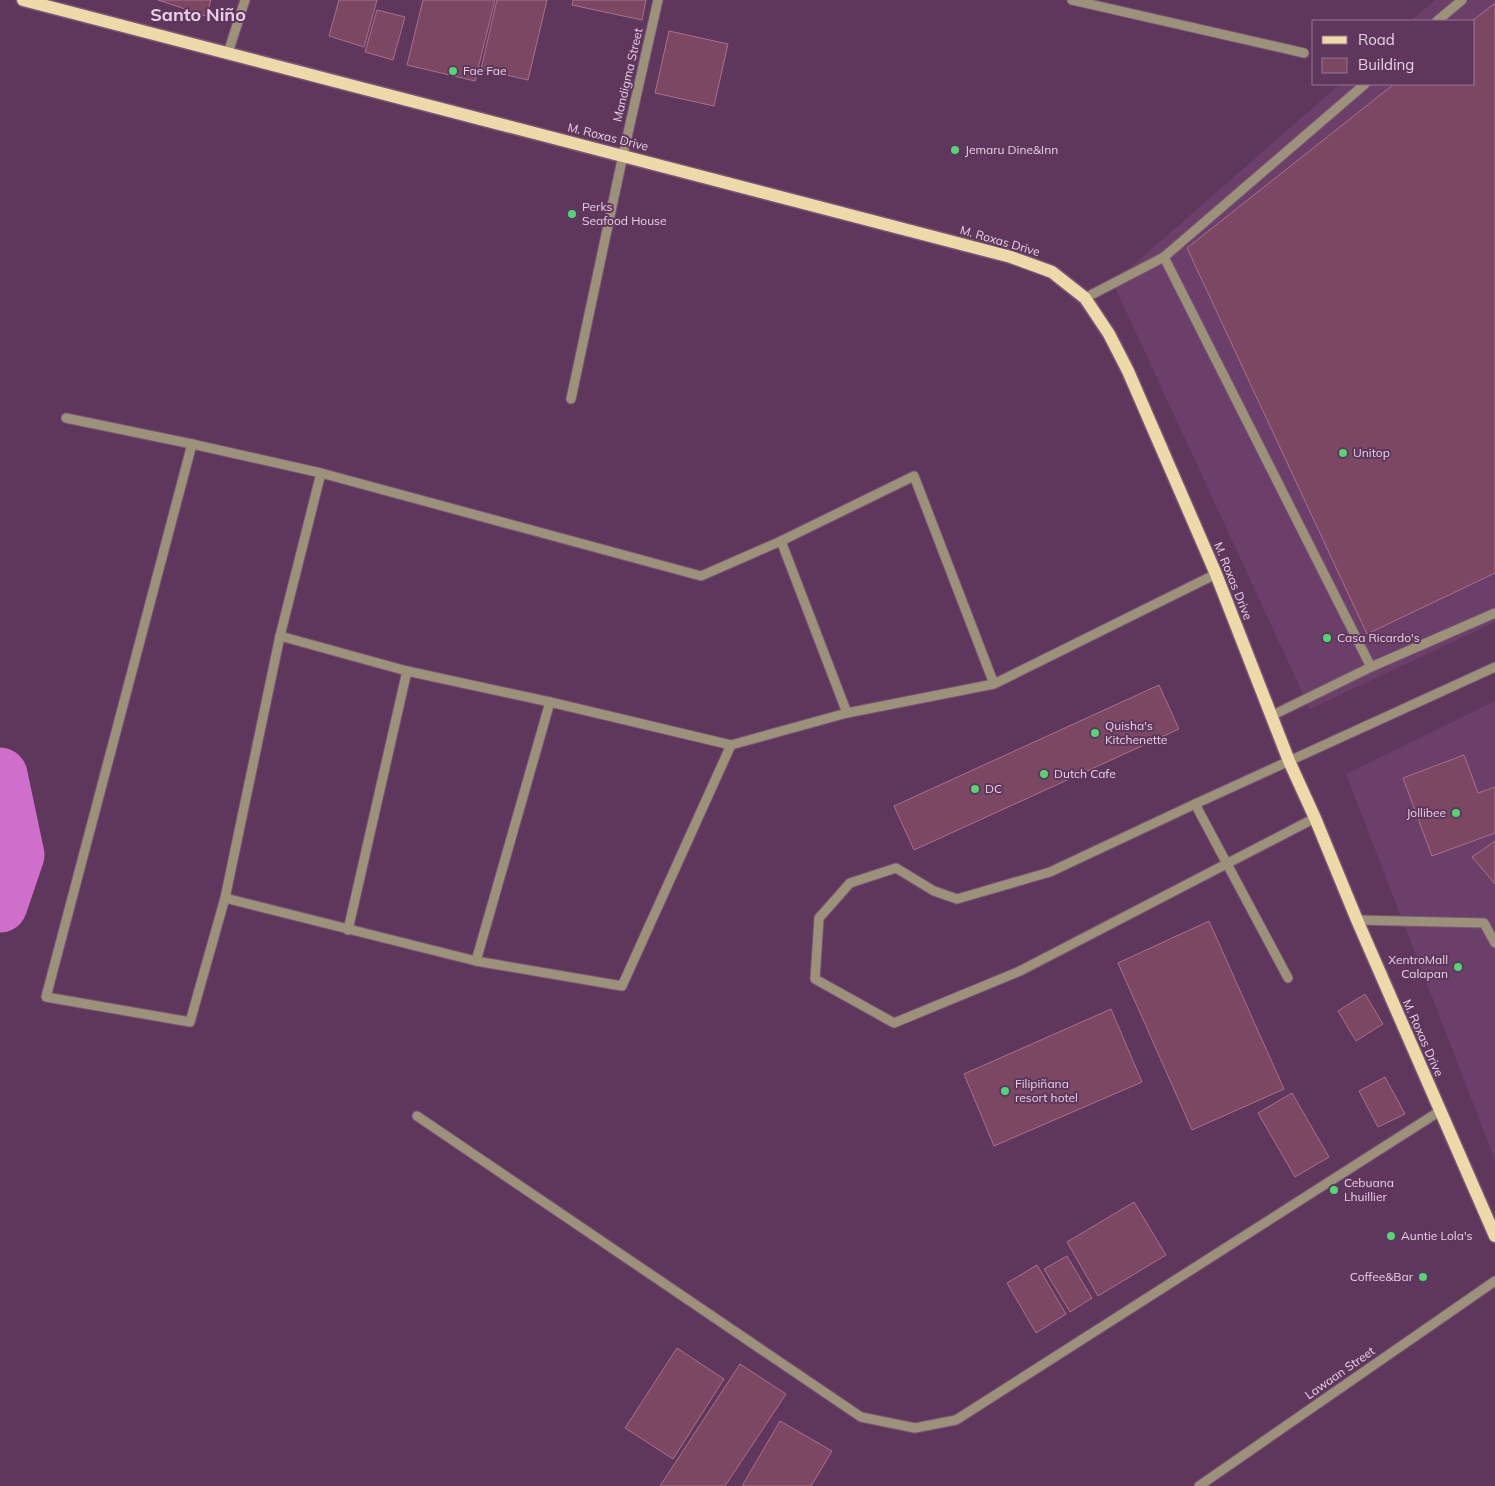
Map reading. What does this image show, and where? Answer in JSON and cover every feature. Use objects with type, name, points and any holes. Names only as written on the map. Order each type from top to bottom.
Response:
[{"type":"main road","name":"M. Roxas Drive","points":[[23,0],[1011,257],[1052,272],[1085,298],[1128,370],[1216,574],[1289,761],[1495,1236]]},
{"type":"street","points":[[228,53],[245,0]]},
{"type":"street","name":"Mandigma Street","points":[[571,399],[658,0]]},
{"type":"street","points":[[1072,0],[1304,53]]},
{"type":"street","points":[[1438,20],[1462,0]]},
{"type":"street","points":[[1085,298],[1164,257],[1363,85]]},
{"type":"street","points":[[1164,257],[1371,667]]},
{"type":"street","points":[[66,418],[322,473],[701,576],[781,541],[914,476],[994,684]]},
{"type":"street","points":[[192,444],[46,996],[190,1022],[225,898],[280,636],[322,473]]},
{"type":"street","points":[[781,541],[847,713]]},
{"type":"street","points":[[280,636],[407,671],[550,702],[731,745],[847,713],[994,684],[1216,574]]},
{"type":"street","points":[[1271,716],[1371,667],[1495,613]]},
{"type":"street","points":[[1315,818],[1020,971],[894,1023],[814,979],[819,918],[850,883],[896,868],[934,890],[957,899],[1050,872],[1495,667]]},
{"type":"street","points":[[348,930],[407,671]]},
{"type":"street","points":[[476,962],[550,702]]},
{"type":"street","points":[[225,898],[476,962],[622,986],[731,745]]},
{"type":"street","points":[[1195,804],[1288,978]]},
{"type":"street","points":[[1357,920],[1484,923],[1495,943]]},
{"type":"street","points":[[417,1116],[861,1417],[915,1428],[956,1420],[1440,1111]]},
{"type":"street","name":"Lawaan Street","points":[[1199,1486],[1495,1281]]},
{"type":"shaded area","name":"Unitop","points":[[1435,0],[1495,0],[1495,622],[1310,709],[1113,283],[1339,85],[1475,85],[1475,20],[1412,20]]},
{"type":"shaded area","name":"XentroMall Calapan","points":[[1495,701],[1495,1160],[1346,774]]},
{"type":"building","points":[[158,0],[211,0],[206,16]]},
{"type":"building","points":[[339,0],[377,0],[364,47],[329,36]]},
{"type":"building","points":[[423,0],[495,0],[475,81],[407,65]]},
{"type":"building","points":[[497,0],[547,0],[528,80],[481,69]]},
{"type":"building","points":[[573,0],[646,0],[642,20],[572,5]]},
{"type":"building","name":"Unitop","points":[[1495,3],[1495,573],[1367,634],[1187,248],[1393,85],[1475,85],[1475,20],[1473,20]]},
{"type":"building","points":[[377,10],[405,17],[393,60],[365,52]]},
{"type":"building","points":[[669,31],[728,44],[714,106],[655,93]]},
{"type":"building","points":[[1159,685],[1179,729],[914,850],[894,806]]},
{"type":"building","name":"Jollibee","points":[[1464,755],[1478,793],[1495,787],[1495,833],[1432,856],[1403,778]]},
{"type":"building","points":[[1495,841],[1495,884],[1472,857]]},
{"type":"building","points":[[1209,921],[1284,1089],[1192,1130],[1118,963]]},
{"type":"building","points":[[1365,994],[1383,1024],[1356,1041],[1338,1011]]},
{"type":"building","points":[[1111,1009],[1142,1082],[994,1146],[964,1074]]},
{"type":"building","points":[[1385,1077],[1405,1114],[1378,1127],[1359,1091]]},
{"type":"building","points":[[1292,1093],[1329,1157],[1295,1177],[1258,1113]]},
{"type":"building","points":[[1134,1202],[1166,1255],[1098,1296],[1067,1242]]},
{"type":"building","points":[[1067,1256],[1092,1298],[1070,1312],[1044,1269]]},
{"type":"building","points":[[1037,1265],[1066,1314],[1036,1333],[1007,1283]]},
{"type":"building","points":[[677,1348],[724,1379],[673,1459],[625,1428]]},
{"type":"building","points":[[740,1364],[786,1394],[725,1486],[660,1486]]},
{"type":"building","points":[[780,1421],[832,1451],[811,1486],[742,1486]]},
{"type":"waterway","points":[[0,775],[17,855],[0,905]]},
{"type":"place","name":"Fae Fae","points":[[453,71]]},
{"type":"place","name":"Jemaru Dine&Inn","points":[[955,150]]},
{"type":"place","name":"Perks Seafood House","points":[[572,214]]},
{"type":"place","name":"Unitop","points":[[1343,453]]},
{"type":"place","name":"Casa Ricardo's","points":[[1327,638]]},
{"type":"place","name":"Quisha's Kitchenette","points":[[1095,733]]},
{"type":"place","name":"Dutch Cafe","points":[[1044,774]]},
{"type":"place","name":"DC","points":[[975,789]]},
{"type":"place","name":"Jollibee","points":[[1456,813]]},
{"type":"place","name":"XentroMall Calapan","points":[[1458,967]]},
{"type":"place","name":"Filipiñana resort hotel","points":[[1005,1091]]},
{"type":"place","name":"Cebuana Lhuillier","points":[[1334,1190]]},
{"type":"place","name":"Auntie Lola's","points":[[1391,1236]]},
{"type":"place","name":"Coffee&Bar","points":[[1423,1277]]},
{"type":"district","name":"Santo Niño","points":[[198,15]]}]
